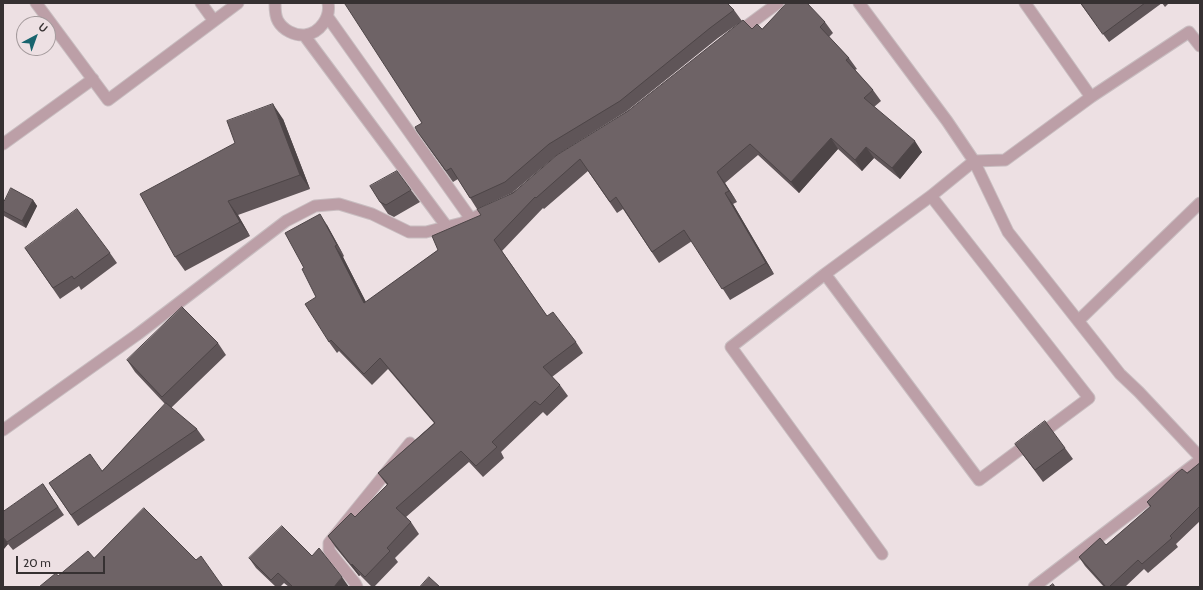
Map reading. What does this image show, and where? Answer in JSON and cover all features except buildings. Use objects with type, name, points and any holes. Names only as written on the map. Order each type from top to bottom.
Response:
[{"type":"street","points":[[36,3],[108,100],[238,3]]},
{"type":"street","points":[[201,3],[214,21]]},
{"type":"street","points":[[275,3],[275,11],[278,21],[284,29],[294,34],[304,35],[315,32],[323,25],[327,16],[328,3]]},
{"type":"street","points":[[729,39],[778,3]]},
{"type":"street","points":[[859,3],[947,121],[974,160],[1008,232],[1120,374],[1139,392],[1200,459],[1034,587]]},
{"type":"street","points":[[1025,3],[1091,97]]},
{"type":"street","points":[[327,16],[472,219]]},
{"type":"street","points":[[882,554],[731,347],[825,274],[931,196],[974,160],[1006,160],[1091,97],[1189,32],[1200,46]]},
{"type":"street","points":[[304,35],[447,227]]},
{"type":"street","points":[[3,144],[93,79]]},
{"type":"street","points":[[825,274],[979,480],[1089,398],[931,196]]},
{"type":"street","points":[[1078,321],[1200,203]]},
{"type":"street","points":[[3,430],[138,334],[286,221],[315,206],[340,204],[372,214],[409,232],[426,232],[462,223],[503,205]]},
{"type":"street","points":[[356,587],[355,583],[331,553],[329,543],[410,443]]}]
